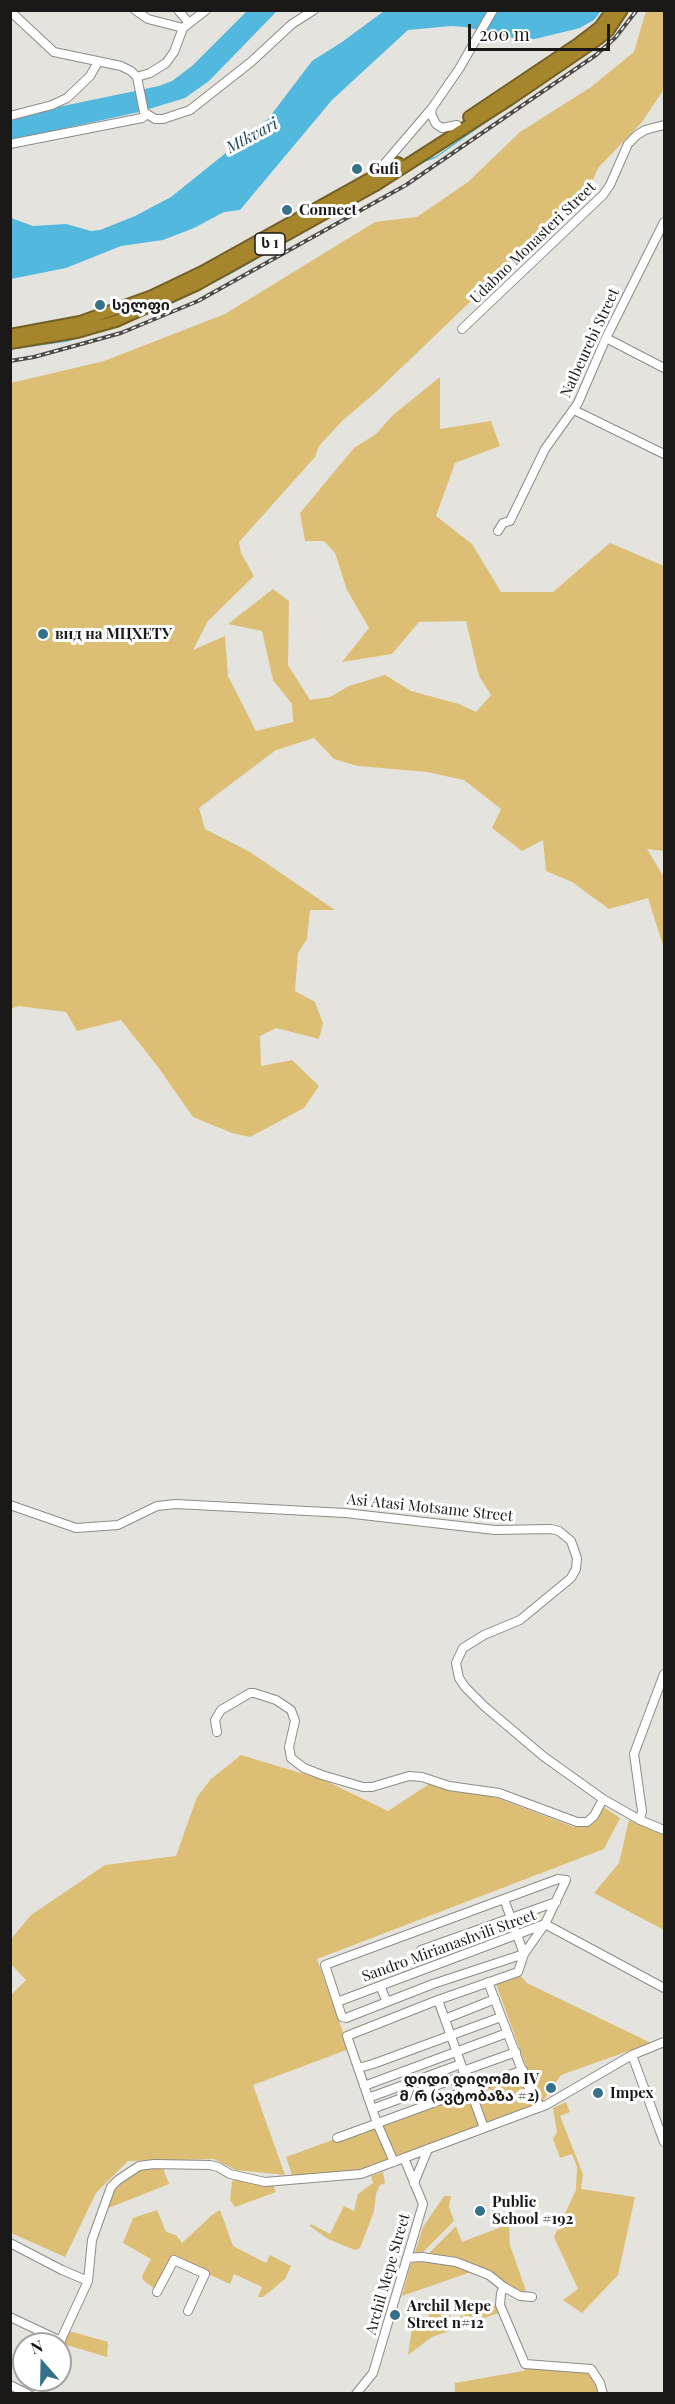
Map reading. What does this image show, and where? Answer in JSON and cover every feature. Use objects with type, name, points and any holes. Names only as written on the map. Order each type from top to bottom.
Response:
[{"type":"highway","name":"ს 1","points":[[10,335],[80,322],[152,296],[210,267],[373,177],[457,124],[578,44],[600,27],[612,10]]},
{"type":"highway","name":"ს 1","points":[[10,343],[77,332],[116,321],[198,284],[374,186],[510,99],[598,39],[608,31],[622,10]]},
{"type":"street","points":[[135,10],[148,19],[186,26]]},
{"type":"street","points":[[178,10],[186,26]]},
{"type":"street","points":[[138,81],[166,63],[174,52],[186,26],[206,10]]},
{"type":"street","points":[[145,114],[163,119],[190,110],[258,57],[292,24],[314,10]]},
{"type":"street","points":[[373,177],[432,108],[493,10]]},
{"type":"street","points":[[10,11],[54,52],[121,66],[138,81],[145,114]]},
{"type":"street","points":[[10,116],[52,105],[67,98],[90,76],[98,62]]},
{"type":"street","points":[[432,108],[431,114],[436,124],[442,128],[457,124]]},
{"type":"street","points":[[10,144],[142,118],[145,114]]},
{"type":"street","name":"Udabno Monasteri Street","points":[[462,329],[603,195],[610,185],[628,144],[645,130],[664,125]]},
{"type":"street","name":"Natbeurebi Street","points":[[498,531],[502,523],[510,521],[545,449],[574,410],[606,338],[664,222]]},
{"type":"street","points":[[606,338],[664,368]]},
{"type":"street","points":[[574,410],[664,454]]},
{"type":"street","name":"Asi Atasi Motsame Street","points":[[10,1505],[76,1528],[118,1525],[157,1506],[176,1504],[345,1513],[495,1530],[551,1529],[559,1531],[571,1541],[575,1549],[576,1569],[571,1578],[520,1620],[471,1641],[457,1656],[456,1669],[465,1687],[543,1756],[603,1799],[640,1820],[664,1830]]},
{"type":"street","points":[[640,1820],[642,1811],[634,1754],[664,1674]]},
{"type":"street","points":[[217,1732],[215,1720],[221,1710],[250,1693],[254,1693],[276,1700],[291,1710],[295,1721],[290,1747],[291,1758],[304,1768],[363,1788],[409,1776],[422,1777],[449,1786],[499,1793],[577,1822],[587,1822],[594,1816],[603,1799]]},
{"type":"street","points":[[394,2162],[377,2123],[346,2036],[518,1972],[524,1954],[545,1924],[566,1880],[558,1879],[328,1963],[324,1967],[344,2018],[433,1984],[524,1954]]},
{"type":"street","points":[[504,1899],[524,1954]]},
{"type":"street","points":[[421,1950],[556,1902]]},
{"type":"street","name":"Sandro Mirianashvili Street","points":[[337,2002],[545,1924],[664,1988]]},
{"type":"street","points":[[488,1982],[531,2094],[541,2107]]},
{"type":"street","points":[[380,1986],[387,2002]]},
{"type":"street","points":[[438,2000],[484,2128]]},
{"type":"street","points":[[445,2019],[495,2000]]},
{"type":"street","points":[[358,2068],[501,2017]]},
{"type":"street","points":[[364,2086],[507,2032]]},
{"type":"street","points":[[65,2332],[88,2281],[92,2240],[111,2187],[139,2166],[154,2164],[219,2165],[230,2174],[265,2182],[361,2174],[541,2107],[632,2055],[664,2042]]},
{"type":"street","points":[[368,2098],[516,2052]]},
{"type":"street","points":[[405,2053],[411,2069]]},
{"type":"street","points":[[632,2055],[664,2142]]},
{"type":"street","points":[[372,2109],[463,2070]]},
{"type":"street","points":[[337,2138],[523,2070]]},
{"type":"street","points":[[414,2183],[428,2149]]},
{"type":"street","name":"Archil Mepe Street","points":[[356,2394],[373,2373],[423,2204],[404,2158]]},
{"type":"street","points":[[10,2243],[88,2281]]},
{"type":"street","points":[[407,2258],[422,2257],[456,2262],[489,2275],[504,2288],[520,2296],[532,2297]]},
{"type":"street","points":[[157,2292],[174,2260],[205,2274],[188,2311]]},
{"type":"street","points":[[504,2288],[500,2305],[525,2364],[591,2369],[600,2383],[603,2394]]},
{"type":"street","points":[[10,2317],[40,2332]]},
{"type":"street","points":[[10,2385],[28,2394]]},
{"type":"shaded area","points":[[646,11],[664,11],[664,89],[642,122],[598,168],[590,187],[376,392],[342,421],[319,446],[315,457],[239,542],[241,553],[254,576],[208,621],[193,650],[225,636],[228,676],[256,731],[293,722],[292,704],[273,680],[262,631],[228,624],[273,589],[289,601],[288,665],[310,700],[330,697],[349,686],[385,675],[411,691],[459,704],[476,712],[491,695],[479,676],[466,621],[419,622],[392,654],[342,662],[369,628],[347,590],[335,553],[324,541],[305,541],[300,513],[354,448],[376,434],[393,415],[440,377],[440,429],[491,421],[500,446],[455,463],[436,516],[472,544],[501,592],[553,592],[610,543],[664,566],[664,851],[647,849],[664,877],[664,948],[648,898],[609,909],[572,882],[546,871],[543,840],[522,851],[492,828],[501,809],[464,780],[427,772],[358,766],[334,759],[314,738],[276,750],[199,808],[205,829],[250,852],[335,910],[310,910],[307,939],[298,953],[295,991],[315,1002],[323,1023],[319,1039],[276,1028],[260,1036],[261,1066],[292,1060],[319,1086],[304,1108],[250,1137],[232,1133],[193,1117],[121,1020],[77,1031],[66,1012],[18,1006],[11,1009],[11,383],[104,361],[225,314],[375,222],[417,217],[468,182],[520,132],[591,87],[634,52]]},
{"type":"shaded area","points":[[241,1755],[324,1780],[388,1811],[429,1784],[497,1798],[574,1827],[592,1824],[602,1806],[620,1818],[604,1849],[317,1959],[349,2049],[253,2085],[285,2175],[236,2170],[214,2159],[128,2161],[96,2193],[65,2257],[11,2233],[10,1996],[26,1980],[11,1964],[11,1939],[31,1915],[105,1865],[176,1856],[197,1797],[211,1779]]},
{"type":"shaded area","points":[[629,1820],[664,1835],[664,1930],[594,1893],[619,1863]]},
{"type":"shaded area","points":[[520,1975],[527,1983],[651,2043],[561,2075],[543,2101],[356,2171],[292,2175],[286,2157],[527,2069],[496,1984]]},
{"type":"shaded area","points":[[566,2102],[570,2112],[560,2116],[583,2174],[581,2189],[635,2197],[618,2275],[582,2313],[563,2300],[578,2289],[554,2237],[576,2190],[577,2167],[572,2154],[560,2158],[553,2139],[557,2132],[553,2108]]},
{"type":"shaded area","points":[[143,2167],[163,2168],[169,2184],[106,2209],[111,2193],[122,2180]]},
{"type":"shaded area","points":[[383,2172],[385,2183],[380,2185],[376,2194],[374,2211],[360,2248],[355,2250],[328,2239],[310,2226],[311,2224],[330,2234],[344,2206],[354,2211],[358,2194],[373,2183],[371,2176]]},
{"type":"shaded area","points":[[238,2179],[273,2185],[276,2192],[235,2207],[230,2200],[232,2181]]},
{"type":"shaded area","points":[[444,2196],[451,2196],[449,2207],[454,2221],[422,2253],[415,2252],[423,2227]]},
{"type":"shaded area","points":[[157,2210],[166,2232],[176,2235],[182,2243],[220,2210],[233,2246],[266,2263],[270,2255],[291,2266],[285,2279],[263,2297],[258,2297],[262,2287],[234,2274],[230,2284],[171,2257],[155,2289],[143,2280],[142,2276],[151,2259],[123,2243],[133,2218]]},
{"type":"shaded area","points":[[509,2224],[510,2245],[526,2291],[521,2292],[503,2284],[486,2269],[454,2258],[431,2256],[430,2252],[456,2226],[462,2242]]},
{"type":"shaded area","points":[[428,2260],[467,2268],[471,2272],[402,2296],[411,2263]]},
{"type":"shaded area","points":[[434,2297],[442,2318],[450,2315],[452,2319],[496,2305],[501,2312],[432,2337],[408,2355],[412,2328],[431,2321],[425,2305],[429,2304],[427,2299]]},
{"type":"shaded area","points":[[69,2331],[108,2342],[107,2357],[72,2347],[72,2332]]},
{"type":"shaded area","points":[[529,2367],[587,2373],[598,2384],[598,2393],[455,2394],[455,2383],[523,2371]]},
{"type":"water","points":[[247,11],[277,11],[209,81],[185,98],[139,112],[11,140],[10,117],[159,86],[172,81],[192,66]]},
{"type":"water","name":"Mtkvari","points":[[384,11],[601,11],[594,20],[580,28],[535,39],[513,38],[451,26],[408,30],[332,100],[240,210],[224,212],[194,228],[163,240],[121,246],[66,268],[11,279],[11,218],[33,226],[66,224],[91,231],[100,230],[135,216],[171,197],[268,119],[312,61]]},
{"type":"waterway","points":[[625,15],[628,10]]},
{"type":"waterway","points":[[528,93],[598,45]]},
{"type":"waterway","points":[[390,182],[436,157],[504,109]]},
{"type":"waterway","points":[[122,324],[162,308],[231,273],[370,194]]},
{"type":"waterway","points":[[10,349],[67,341],[95,332]]},
{"type":"railway","points":[[10,361],[34,357],[121,333],[198,301],[406,185],[596,55],[615,38],[637,10]]},
{"type":"place","name":"Gufi","points":[[357,169]]},
{"type":"place","name":"Connect","points":[[287,210]]},
{"type":"place","name":"სელფი","points":[[100,305]]},
{"type":"place","name":"вид на МЦХЕТУ","points":[[43,634]]},
{"type":"place","name":"დიდი დიღომი IV მ/რ (ავტობაზა #2)","points":[[551,2088]]},
{"type":"place","name":"Impex","points":[[598,2093]]},
{"type":"place","name":"Public School #192","points":[[480,2211]]},
{"type":"place","name":"Archil Mepe Street n#12","points":[[395,2315]]}]
